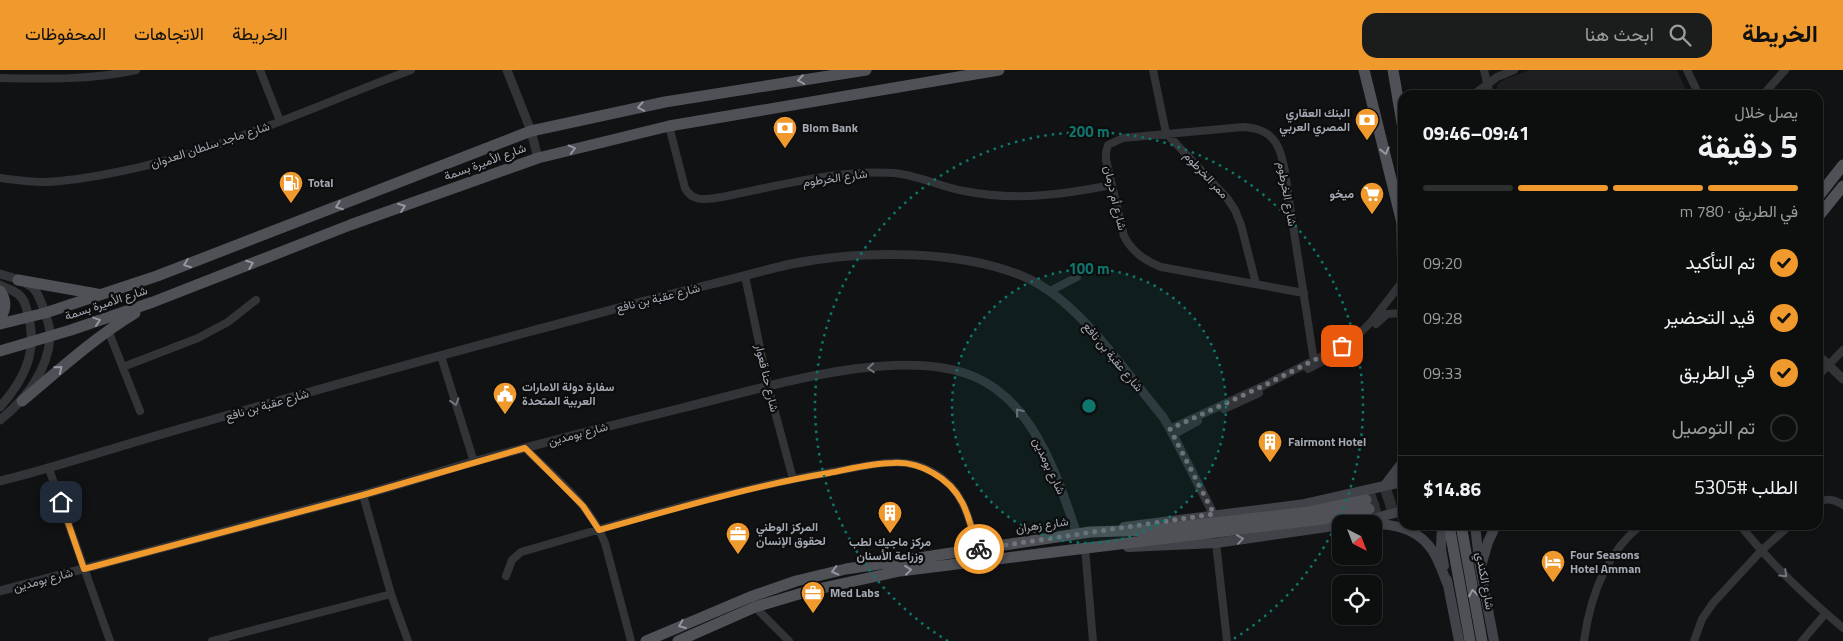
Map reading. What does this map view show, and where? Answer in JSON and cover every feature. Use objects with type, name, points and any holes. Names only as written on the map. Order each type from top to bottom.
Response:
[{"type":"main road","name":"شارع الأميرة بسمة","points":[[0,324],[45,313],[157,276],[531,131],[665,102],[866,70]]},
{"type":"main road","name":"شارع الأميرة بسمة","points":[[0,351],[153,302],[350,225],[538,158],[669,126],[999,70]]},
{"type":"main road","points":[[1364,70],[1398,203]]},
{"type":"main road","points":[[1393,70],[1398,93]]},
{"type":"main road","points":[[1823,191],[1843,165]]},
{"type":"main road","points":[[1823,211],[1843,186]]},
{"type":"main road","points":[[18,280],[101,294]]},
{"type":"main road","points":[[0,291],[5,306],[0,319]]},
{"type":"main road","points":[[22,401],[108,330],[153,302]]},
{"type":"main road","points":[[1386,484],[1398,468]]},
{"type":"main road","points":[[1090,532],[1214,514],[1305,504],[1398,482]]},
{"type":"main road","name":"شارع زهران","points":[[646,641],[750,597],[796,581],[846,569],[1090,532],[1152,530],[1367,505],[1322,519],[900,571],[809,591],[754,607],[678,641]]},
{"type":"main road","points":[[1382,516],[1398,512]]},
{"type":"main road","points":[[1382,524],[1390,524],[1398,528]]},
{"type":"main road","points":[[1105,546],[1143,547],[1216,543],[1332,526]]},
{"type":"main road","points":[[1403,530],[1421,538],[1432,550],[1448,585]]},
{"type":"main road","points":[[1442,530],[1441,549],[1458,641]]},
{"type":"main road","name":"شارع الكندي","points":[[1450,530],[1470,641]]},
{"type":"main road","name":"شارع الكندي","points":[[1462,530],[1482,641]]},
{"type":"main road","points":[[1476,530],[1480,568],[1494,641]]},
{"type":"main road","points":[[1480,568],[1494,530]]},
{"type":"street","points":[[0,78],[106,76],[136,70]]},
{"type":"street","points":[[260,70],[280,121]]},
{"type":"street","name":"شارع ماجد سلطان العدوان","points":[[0,178],[44,182],[63,181],[126,170],[183,156],[411,70]]},
{"type":"street","points":[[507,70],[531,131],[538,158]]},
{"type":"street","points":[[1153,70],[1166,133]]},
{"type":"street","points":[[1484,70],[1489,90]]},
{"type":"street","points":[[1481,90],[1497,77],[1514,70]]},
{"type":"street","points":[[1687,70],[1697,90]]},
{"type":"street","points":[[1767,90],[1785,70]]},
{"type":"street","name":"شارع الخرطوم","points":[[669,126],[685,188],[695,198],[722,197],[845,174],[868,173],[901,174],[967,192],[1014,197],[1053,196],[1111,185]]},
{"type":"street","name":"شارع الخرطوم","points":[[1166,133],[1243,127],[1262,130],[1275,141],[1281,156],[1314,360]]},
{"type":"street","name":"شارع أم درمان","points":[[1166,133],[1122,138],[1108,145],[1106,160],[1127,244],[1141,257],[1161,267],[1304,293]]},
{"type":"street","name":"ممر الخرطوم","points":[[1166,133],[1228,198],[1242,225],[1256,284]]},
{"type":"street","name":"شارع عقبة بن نافع","points":[[0,480],[50,469],[145,439],[441,356],[650,299],[790,264],[850,257],[933,256],[997,268],[1027,278],[1050,291],[1096,334],[1172,432],[1214,514]]},
{"type":"street","points":[[0,274],[18,280],[32,288],[37,294],[45,313],[51,335],[46,358],[38,375],[22,401],[0,420]]},
{"type":"street","name":"شارع حنا قعوار","points":[[745,276],[768,386],[793,479]]},
{"type":"street","points":[[1050,291],[1077,277]]},
{"type":"street","points":[[0,285],[19,294],[24,300],[33,340],[28,363],[21,378],[12,394],[0,407]]},
{"type":"street","points":[[1264,388],[1314,360],[1342,349],[1372,321],[1398,287]]},
{"type":"street","points":[[123,367],[198,338],[228,322],[256,300]]},
{"type":"street","points":[[1172,432],[1201,420],[1342,349],[1360,339],[1383,316],[1393,312],[1398,313]]},
{"type":"street","points":[[108,330],[140,412]]},
{"type":"street","points":[[1823,371],[1843,350]]},
{"type":"street","points":[[441,356],[474,462]]},
{"type":"street","points":[[1823,361],[1843,379]]},
{"type":"street","name":"شارع بومدين","points":[[0,591],[363,495],[525,448],[768,386],[852,370],[902,365],[922,365],[975,377],[1009,400],[1036,435],[1056,474],[1077,534]]},
{"type":"street","points":[[525,448],[583,506],[599,530],[631,641]]},
{"type":"street","points":[[506,576],[512,560],[522,552],[793,479],[879,464],[904,463],[920,467],[942,478],[960,497],[977,549]]},
{"type":"street","points":[[50,469],[110,641]]},
{"type":"street","points":[[363,495],[391,594],[408,641]]},
{"type":"street","points":[[1823,500],[1833,500],[1843,505]]},
{"type":"street","points":[[1584,641],[1587,618],[1603,573],[1610,561],[1635,530]]},
{"type":"street","points":[[1744,530],[1761,552],[1825,614],[1843,628]]},
{"type":"street","points":[[1694,641],[1699,625],[1708,611],[1761,552],[1785,530]]},
{"type":"street","points":[[1216,543],[1227,641]]},
{"type":"street","points":[[1085,548],[1094,641]]},
{"type":"street","points":[[212,641],[391,594]]},
{"type":"street","points":[[754,607],[789,641]]},
{"type":"street","points":[[1802,641],[1825,614]]},
{"type":"shaded area","points":[[1530,70],[1677,70],[1686,90],[1496,90],[1498,84],[1505,79]]},
{"type":"tunnel","points":[[1366,500],[1398,490]]},
{"type":"tunnel","points":[[1369,509],[1398,501]]},
{"type":"way so far","points":[[979,549],[1214,514],[1170,429],[1263,386],[1342,346]]},
{"type":"place","name":"البنك العقاري المصري العربي","points":[[1367,141]]},
{"type":"place","name":"Blom Bank","points":[[785,149]]},
{"type":"place","name":"Total","points":[[291,204]]},
{"type":"place","name":"ميخو","points":[[1372,215]]},
{"type":"place","name":"سفارة دولة الامارات العربية المتحدة","points":[[505,415]]},
{"type":"place","name":"Fairmont Hotel","points":[[1270,463]]},
{"type":"place","name":"مركز ماجيك لطب وزراعة الأسنان","points":[[890,534]]},
{"type":"place","name":"المركز الوطني لحقوق الإنسان","points":[[738,555]]},
{"type":"place","name":"Four Seasons Hotel Amman","points":[[1553,583]]},
{"type":"place","name":"Med Labs","points":[[813,614]]},
{"type":"route","points":[[61,502],[84,569],[363,495],[525,448],[583,506],[599,530],[793,479],[879,464],[904,463],[924,468],[934,473],[955,491],[964,504],[977,549],[979,549]]}]
